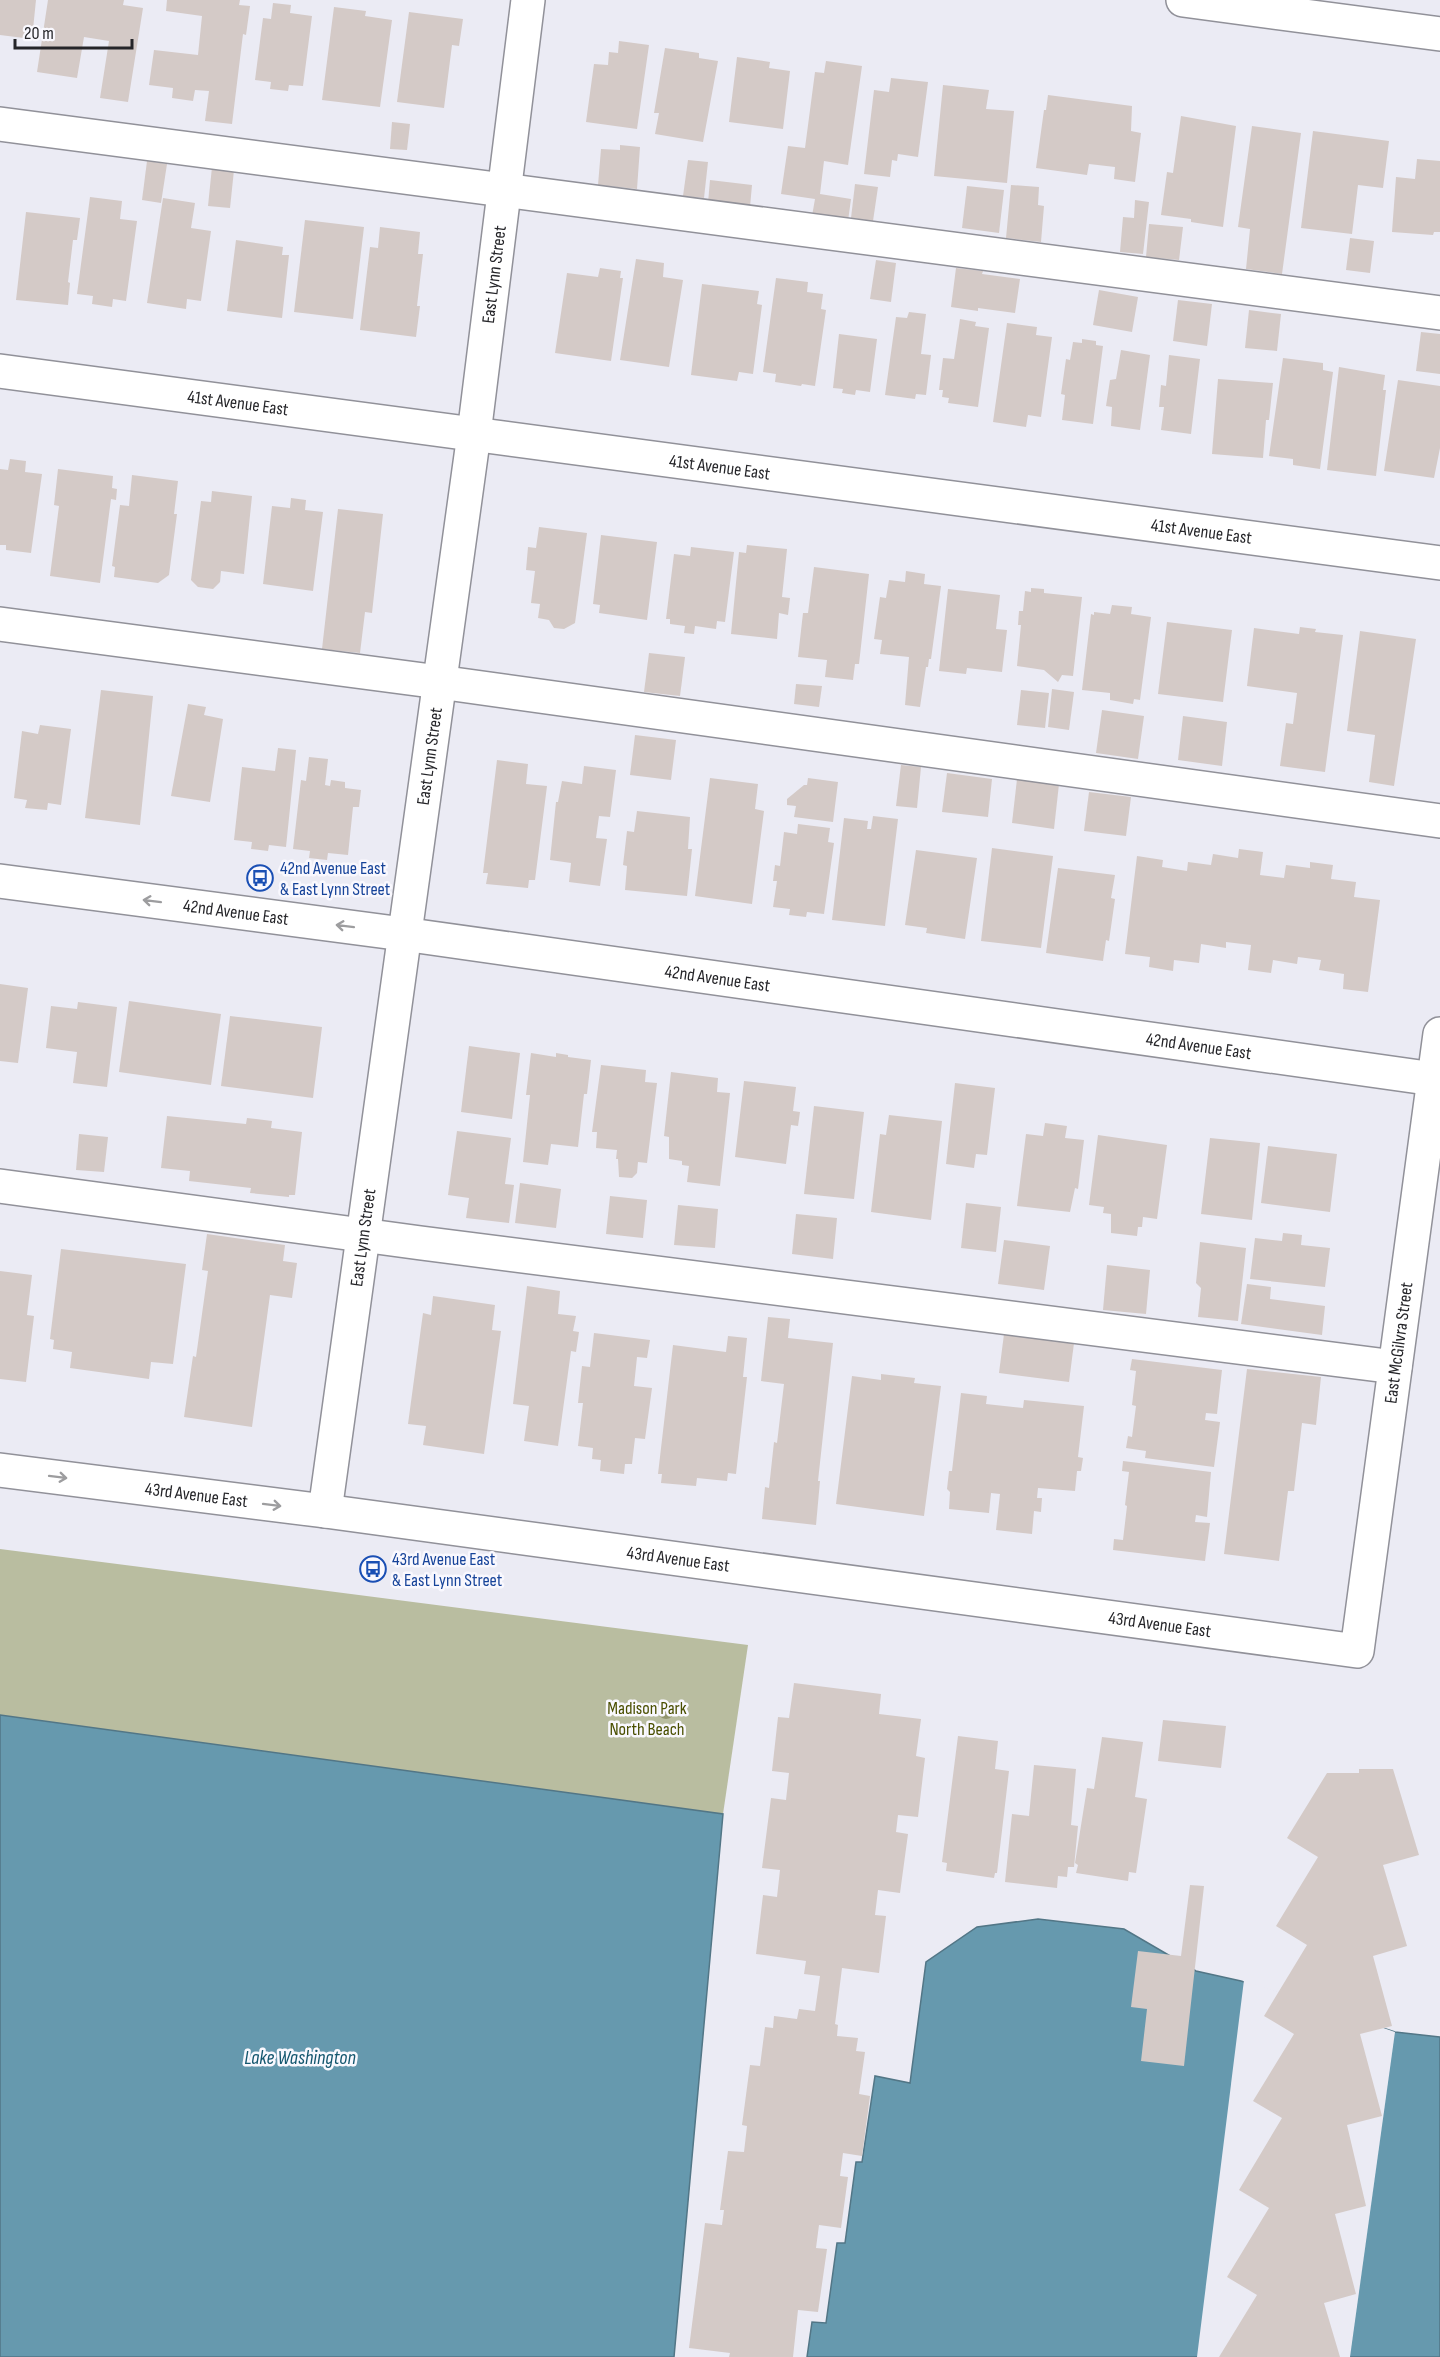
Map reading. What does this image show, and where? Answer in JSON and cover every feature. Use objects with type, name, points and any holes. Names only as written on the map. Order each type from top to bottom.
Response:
[{"type":"street","name":"East Lynn Street","points":[[325,1511],[403,934],[474,434],[528,0]]},
{"type":"street","points":[[1183,0],[1440,34]]},
{"type":"street","points":[[0,124],[1440,313]]},
{"type":"street","name":"41st Avenue East","points":[[0,371],[1440,564]]},
{"type":"street","points":[[0,624],[439,682],[1440,821]]},
{"type":"street","name":"42nd Avenue East","points":[[0,881],[403,934],[1434,1079]]},
{"type":"street","name":"East McGilvra Street","points":[[1357,1651],[1440,1034]]},
{"type":"street","points":[[0,1186],[362,1235],[1395,1366]]},
{"type":"street","name":"43rd Avenue East","points":[[0,1470],[325,1511],[1357,1651]]},
{"type":"green space","name":"Madison Park North Beach","points":[[0,1549],[748,1645],[723,1814],[0,1715]]},
{"type":"water","name":"Lake Washington","points":[[0,1715],[723,1814],[674,2357],[0,2357]]},
{"type":"water","points":[[1038,1919],[1124,1929],[1196,1971],[1241,1981],[1395,2032],[1440,2037],[1440,2357],[807,2357],[812,2322],[826,2323],[837,2243],[845,2243],[856,2162],[862,2162],[875,2076],[910,2083],[926,1962],[977,1927]]},
{"type":"pier","points":[[1244,1980],[1395,2032],[1350,2357],[1197,2357]]},
{"type":"building","points":[[0,0],[36,0],[32,39],[0,35]]},
{"type":"building","points":[[48,0],[124,0],[123,5],[143,8],[128,102],[100,98],[109,41],[84,37],[77,78],[37,72]]},
{"type":"building","points":[[167,0],[240,0],[239,5],[250,6],[246,35],[243,34],[232,124],[205,121],[209,91],[195,90],[193,101],[172,98],[173,88],[149,85],[154,50],[198,55],[202,16],[166,11]]},
{"type":"building","points":[[273,3],[291,5],[290,13],[312,16],[303,86],[289,85],[288,91],[270,89],[271,82],[255,80],[263,18],[271,19]]},
{"type":"building","points":[[334,7],[366,11],[365,16],[392,20],[380,107],[322,100]]},
{"type":"building","points":[[409,12],[463,19],[459,46],[452,45],[444,108],[397,102]]},
{"type":"building","points":[[619,41],[649,45],[637,129],[586,122],[594,64],[608,65],[609,52],[618,53]]},
{"type":"building","points":[[665,48],[699,53],[699,58],[718,61],[703,142],[655,134],[659,113],[654,113]]},
{"type":"building","points":[[737,57],[770,62],[769,68],[790,71],[783,129],[729,122]]},
{"type":"building","points":[[826,61],[862,66],[848,165],[824,161],[820,194],[851,199],[848,221],[812,216],[815,199],[781,194],[788,146],[805,148],[815,72],[824,73]]},
{"type":"building","points":[[891,78],[928,82],[918,157],[898,154],[897,161],[892,160],[890,177],[864,174],[874,90],[889,92]]},
{"type":"building","points":[[943,85],[989,90],[986,109],[1014,111],[1007,183],[934,176]]},
{"type":"building","points":[[1048,95],[1132,106],[1131,131],[1141,133],[1135,182],[1114,179],[1115,167],[1089,164],[1087,175],[1036,168]]},
{"type":"building","points":[[1181,116],[1236,126],[1223,227],[1161,215],[1167,172],[1173,173]]},
{"type":"building","points":[[392,122],[410,124],[407,150],[390,149]]},
{"type":"building","points":[[1252,126],[1301,133],[1282,274],[1246,269],[1250,229],[1238,227]]},
{"type":"building","points":[[1313,131],[1389,141],[1383,188],[1358,185],[1352,234],[1301,228]]},
{"type":"building","points":[[620,145],[640,147],[637,189],[598,185],[601,149],[620,150]]},
{"type":"building","points":[[1417,159],[1440,161],[1440,232],[1434,232],[1433,235],[1392,232],[1396,177],[1415,179]]},
{"type":"building","points":[[688,160],[708,162],[704,198],[683,196]]},
{"type":"building","points":[[147,161],[167,164],[161,203],[142,200]]},
{"type":"building","points":[[212,167],[234,170],[230,208],[208,206]]},
{"type":"building","points":[[710,180],[752,185],[750,207],[708,203]]},
{"type":"building","points":[[855,184],[878,187],[873,221],[851,218]]},
{"type":"building","points":[[1011,185],[1039,187],[1038,205],[1044,206],[1041,242],[1006,238]]},
{"type":"building","points":[[967,186],[1004,190],[999,233],[962,228]]},
{"type":"building","points":[[90,197],[122,201],[120,219],[137,221],[126,301],[113,299],[112,307],[92,304],[93,296],[77,294]]},
{"type":"building","points":[[163,198],[195,203],[191,228],[211,231],[201,301],[187,299],[186,309],[147,303]]},
{"type":"building","points":[[1135,200],[1149,202],[1143,254],[1120,252],[1123,217],[1134,218]]},
{"type":"building","points":[[26,212],[80,218],[77,240],[73,240],[68,305],[16,300]]},
{"type":"building","points":[[305,220],[364,227],[353,319],[294,312]]},
{"type":"building","points":[[1149,224],[1183,227],[1179,260],[1146,257]]},
{"type":"building","points":[[380,227],[420,232],[418,254],[423,254],[416,337],[360,330],[370,247],[378,248]]},
{"type":"building","points":[[1350,238],[1374,241],[1370,273],[1346,270]]},
{"type":"building","points":[[236,240],[283,247],[282,255],[289,255],[282,318],[227,311]]},
{"type":"building","points":[[636,259],[664,263],[663,277],[683,280],[669,367],[620,360]]},
{"type":"building","points":[[876,260],[896,263],[891,302],[870,299]]},
{"type":"building","points":[[600,268],[621,271],[620,278],[623,278],[611,361],[555,353],[567,273],[598,277]]},
{"type":"building","points":[[956,268],[1020,279],[1015,313],[951,307]]},
{"type":"building","points":[[776,278],[808,282],[807,292],[823,294],[821,309],[826,310],[815,386],[775,382],[776,374],[763,372]]},
{"type":"building","points":[[702,284],[759,291],[757,304],[762,305],[753,374],[739,372],[737,381],[691,375]]},
{"type":"building","points":[[1099,290],[1138,297],[1132,332],[1093,325]]},
{"type":"building","points":[[1178,300],[1212,304],[1207,346],[1173,341]]},
{"type":"building","points":[[1249,310],[1281,314],[1277,351],[1245,348]]},
{"type":"building","points":[[909,312],[926,314],[921,354],[931,355],[926,395],[916,394],[915,399],[885,395],[896,317],[907,318]]},
{"type":"building","points":[[960,319],[976,322],[975,326],[989,328],[978,407],[948,403],[949,398],[942,397],[943,390],[939,390],[943,358],[954,359]]},
{"type":"building","points":[[1007,323],[1037,327],[1036,335],[1052,337],[1041,417],[1028,415],[1026,427],[993,422]]},
{"type":"building","points":[[1421,332],[1440,334],[1440,374],[1416,371]]},
{"type":"building","points":[[839,334],[877,339],[870,392],[856,390],[855,395],[842,393],[843,389],[833,388]]},
{"type":"building","points":[[1082,339],[1096,341],[1096,345],[1103,346],[1093,424],[1062,420],[1065,395],[1061,394],[1066,359],[1070,360],[1073,342],[1082,343]]},
{"type":"building","points":[[1121,350],[1150,355],[1140,430],[1111,426],[1112,407],[1106,406],[1110,380],[1116,379]]},
{"type":"building","points":[[1169,355],[1200,359],[1191,434],[1161,430],[1164,407],[1159,407],[1161,385],[1166,386]]},
{"type":"building","points":[[1283,358],[1323,363],[1323,370],[1333,372],[1320,469],[1293,465],[1293,459],[1269,456]]},
{"type":"building","points":[[1339,367],[1385,375],[1383,390],[1386,390],[1376,476],[1327,470]]},
{"type":"building","points":[[1218,379],[1273,383],[1269,420],[1266,420],[1263,458],[1212,454]]},
{"type":"building","points":[[1398,380],[1440,386],[1440,448],[1434,478],[1384,471]]},
{"type":"building","points":[[10,459],[26,461],[25,472],[42,474],[31,553],[6,550],[6,545],[0,545],[0,469],[8,470]]},
{"type":"building","points":[[58,469],[113,476],[112,488],[117,489],[116,500],[111,499],[100,583],[50,576],[59,506],[54,505]]},
{"type":"building","points":[[132,475],[178,481],[174,514],[177,514],[169,575],[158,583],[114,577],[115,567],[112,566],[120,505],[129,506]]},
{"type":"building","points":[[212,491],[252,496],[244,574],[221,571],[220,582],[213,589],[198,587],[191,580],[201,501],[211,502]]},
{"type":"building","points":[[291,498],[306,500],[305,510],[323,512],[313,591],[263,584],[272,506],[290,508]]},
{"type":"building","points":[[338,509],[383,514],[372,613],[365,612],[360,653],[322,649]]},
{"type":"building","points":[[539,527],[587,533],[575,623],[564,629],[554,628],[549,620],[538,618],[540,604],[531,603],[535,571],[526,570],[528,547],[536,548]]},
{"type":"building","points":[[601,535],[657,542],[647,620],[599,613],[600,605],[593,604]]},
{"type":"building","points":[[747,545],[787,549],[782,597],[790,598],[788,615],[779,613],[777,639],[731,634],[739,552],[746,553]]},
{"type":"building","points":[[691,547],[734,552],[725,622],[717,621],[716,629],[695,626],[694,634],[684,633],[685,626],[670,624],[670,619],[666,619],[674,554],[690,556]]},
{"type":"building","points":[[814,567],[869,574],[859,664],[855,664],[853,680],[825,677],[827,660],[798,657],[803,613],[808,613]]},
{"type":"building","points":[[906,571],[925,574],[924,584],[941,586],[931,659],[926,667],[920,707],[905,705],[909,657],[880,654],[882,640],[874,639],[880,597],[886,598],[889,580],[905,582]]},
{"type":"building","points":[[1031,588],[1044,589],[1044,593],[1082,597],[1073,676],[1062,675],[1058,682],[1044,670],[1017,666],[1021,625],[1018,625],[1019,611],[1023,611],[1025,591],[1031,592]]},
{"type":"building","points":[[948,589],[1000,595],[996,629],[1007,630],[1002,672],[967,668],[966,674],[939,671]]},
{"type":"building","points":[[1112,605],[1132,607],[1131,614],[1151,617],[1140,700],[1134,699],[1133,704],[1110,700],[1110,693],[1082,690],[1091,614],[1094,615],[1094,612],[1110,614]]},
{"type":"building","points":[[1167,622],[1232,630],[1223,702],[1158,694]]},
{"type":"building","points":[[1300,627],[1316,629],[1315,632],[1343,635],[1325,772],[1280,766],[1286,723],[1293,724],[1297,693],[1247,686],[1254,628],[1299,634]]},
{"type":"building","points":[[1360,631],[1416,639],[1394,786],[1369,782],[1375,735],[1347,731]]},
{"type":"building","points":[[649,653],[685,657],[680,696],[644,692]]},
{"type":"building","points":[[796,684],[822,686],[819,707],[794,704]]},
{"type":"building","points":[[1052,689],[1074,692],[1069,730],[1048,727]]},
{"type":"building","points":[[101,690],[153,696],[140,825],[85,818]]},
{"type":"building","points":[[1021,690],[1049,693],[1045,728],[1017,725]]},
{"type":"building","points":[[188,704],[206,707],[204,715],[223,719],[210,802],[171,796]]},
{"type":"building","points":[[1102,710],[1144,716],[1138,759],[1096,753]]},
{"type":"building","points":[[1183,716],[1227,722],[1222,766],[1178,760]]},
{"type":"building","points":[[40,725],[71,729],[61,805],[48,803],[47,810],[25,808],[27,800],[14,798],[22,731],[38,734]]},
{"type":"building","points":[[635,735],[676,740],[671,780],[630,775]]},
{"type":"building","points":[[278,748],[296,750],[286,847],[269,845],[268,851],[251,849],[252,842],[234,840],[242,767],[275,771]]},
{"type":"building","points":[[309,757],[328,759],[325,785],[330,786],[331,780],[345,782],[345,788],[361,790],[359,807],[353,807],[348,855],[328,853],[327,860],[309,858],[310,851],[293,849],[301,780],[306,781]]},
{"type":"building","points":[[497,760],[528,764],[526,784],[547,786],[535,880],[529,880],[528,888],[486,884],[488,873],[483,873]]},
{"type":"building","points":[[901,765],[921,767],[917,808],[896,806]]},
{"type":"building","points":[[584,766],[616,770],[610,817],[599,816],[596,838],[607,839],[600,886],[569,882],[571,863],[550,860],[556,802],[558,802],[562,781],[582,784]]},
{"type":"building","points":[[947,773],[992,779],[988,817],[942,812]]},
{"type":"building","points":[[710,778],[758,784],[755,809],[764,811],[752,904],[695,896]]},
{"type":"building","points":[[808,778],[838,782],[833,822],[794,817],[796,806],[787,805],[787,799],[807,785]]},
{"type":"building","points":[[1017,779],[1059,784],[1054,829],[1012,823]]},
{"type":"building","points":[[1089,792],[1131,797],[1126,836],[1084,831]]},
{"type":"building","points":[[637,811],[690,817],[688,849],[692,849],[687,896],[625,890],[627,866],[623,865],[627,831],[634,832]]},
{"type":"building","points":[[873,816],[898,819],[885,926],[832,920],[844,818],[868,821],[867,829],[871,829]]},
{"type":"building","points":[[798,824],[830,828],[828,842],[834,843],[824,914],[807,912],[806,917],[789,915],[790,909],[773,907],[777,881],[773,881],[775,865],[780,866],[784,832],[797,834]]},
{"type":"building","points":[[992,848],[1053,856],[1041,948],[981,941]]},
{"type":"building","points":[[1239,849],[1263,852],[1260,875],[1284,878],[1286,865],[1310,868],[1310,862],[1333,865],[1331,879],[1356,882],[1354,897],[1380,900],[1368,992],[1343,989],[1344,974],[1319,970],[1321,960],[1298,957],[1297,964],[1273,960],[1271,973],[1248,970],[1251,945],[1226,942],[1226,948],[1201,944],[1199,963],[1174,960],[1173,971],[1149,967],[1150,957],[1125,954],[1137,856],[1163,860],[1162,867],[1187,871],[1188,862],[1211,865],[1213,854],[1238,858]]},
{"type":"building","points":[[916,850],[977,858],[965,939],[926,933],[927,928],[905,925]]},
{"type":"building","points":[[1058,868],[1115,875],[1111,898],[1115,899],[1109,941],[1106,940],[1103,961],[1046,953]]},
{"type":"building","points":[[0,984],[28,988],[18,1063],[0,1061]]},
{"type":"building","points":[[129,1001],[221,1014],[211,1085],[119,1072]]},
{"type":"building","points":[[78,1002],[117,1007],[107,1087],[73,1083],[77,1052],[46,1048],[51,1006],[77,1009]]},
{"type":"building","points":[[230,1016],[322,1027],[313,1098],[221,1086]]},
{"type":"building","points":[[469,1046],[520,1053],[512,1119],[461,1112]]},
{"type":"building","points":[[531,1053],[556,1057],[556,1053],[591,1060],[587,1094],[584,1094],[578,1147],[551,1144],[548,1165],[523,1162],[530,1095],[526,1095]]},
{"type":"building","points":[[601,1065],[646,1070],[645,1082],[657,1083],[647,1163],[638,1162],[637,1173],[632,1178],[619,1177],[617,1150],[596,1148],[597,1132],[592,1132]]},
{"type":"building","points":[[671,1072],[718,1078],[717,1092],[730,1093],[720,1186],[687,1182],[689,1166],[682,1165],[682,1161],[669,1159],[669,1137],[664,1136]]},
{"type":"building","points":[[744,1081],[796,1087],[793,1111],[800,1112],[798,1126],[791,1125],[786,1164],[735,1157]]},
{"type":"building","points":[[955,1083],[995,1088],[987,1155],[976,1154],[974,1168],[946,1164]]},
{"type":"building","points":[[814,1106],[864,1112],[854,1199],[804,1194]]},
{"type":"building","points":[[889,1115],[942,1121],[931,1220],[871,1212],[880,1134],[886,1135]]},
{"type":"building","points":[[167,1116],[246,1124],[247,1118],[272,1121],[271,1128],[302,1132],[295,1195],[289,1195],[289,1197],[250,1193],[251,1188],[189,1181],[190,1171],[161,1168]]},
{"type":"building","points":[[1045,1123],[1067,1126],[1065,1138],[1084,1140],[1078,1189],[1075,1188],[1070,1212],[1017,1206],[1026,1134],[1043,1136]]},
{"type":"building","points":[[457,1131],[511,1138],[505,1184],[514,1185],[509,1223],[466,1218],[469,1198],[448,1195]]},
{"type":"building","points":[[79,1134],[108,1137],[104,1172],[76,1170]]},
{"type":"building","points":[[1098,1135],[1167,1145],[1157,1219],[1143,1217],[1142,1227],[1138,1227],[1137,1236],[1111,1233],[1111,1214],[1103,1213],[1104,1207],[1089,1205]]},
{"type":"building","points":[[1210,1138],[1260,1143],[1252,1220],[1201,1214]]},
{"type":"building","points":[[1268,1146],[1337,1154],[1330,1212],[1261,1203]]},
{"type":"building","points":[[520,1183],[561,1189],[556,1228],[515,1223]]},
{"type":"building","points":[[610,1196],[647,1200],[643,1238],[606,1234]]},
{"type":"building","points":[[966,1203],[1001,1207],[996,1252],[961,1248]]},
{"type":"building","points":[[678,1205],[718,1209],[715,1248],[674,1245]]},
{"type":"building","points":[[796,1214],[837,1218],[833,1259],[792,1254]]},
{"type":"building","points":[[1283,1233],[1302,1235],[1301,1245],[1330,1248],[1325,1287],[1250,1279],[1255,1238],[1282,1241]]},
{"type":"building","points":[[207,1234],[285,1245],[283,1261],[297,1263],[292,1298],[270,1295],[252,1427],[184,1417],[193,1356],[196,1357],[208,1271],[202,1270]]},
{"type":"building","points":[[1004,1240],[1050,1246],[1044,1290],[998,1284]]},
{"type":"building","points":[[1200,1242],[1246,1248],[1238,1321],[1198,1317],[1201,1288],[1196,1283]]},
{"type":"building","points":[[61,1249],[186,1264],[173,1364],[151,1362],[149,1379],[70,1368],[72,1352],[53,1349],[54,1340],[50,1339]]},
{"type":"building","points":[[1107,1265],[1150,1270],[1146,1314],[1103,1310]]},
{"type":"building","points":[[0,1271],[32,1275],[27,1315],[34,1316],[26,1382],[0,1379]]},
{"type":"building","points":[[1247,1284],[1271,1287],[1270,1299],[1325,1306],[1322,1335],[1241,1324]]},
{"type":"building","points":[[527,1286],[560,1291],[558,1314],[576,1316],[573,1331],[579,1332],[576,1352],[571,1351],[558,1446],[524,1441],[529,1406],[513,1404]]},
{"type":"building","points":[[433,1296],[495,1305],[492,1330],[501,1331],[484,1454],[423,1445],[426,1426],[408,1424],[423,1313],[431,1315]]},
{"type":"building","points":[[768,1317],[790,1319],[788,1338],[833,1343],[818,1481],[820,1481],[816,1525],[762,1519],[765,1487],[769,1488],[774,1442],[777,1443],[784,1384],[761,1381]]},
{"type":"building","points":[[594,1333],[650,1340],[647,1358],[637,1357],[634,1386],[652,1388],[645,1439],[635,1438],[632,1464],[625,1464],[624,1474],[600,1471],[601,1460],[592,1459],[593,1448],[578,1446],[583,1403],[578,1403],[582,1366],[590,1367]]},
{"type":"building","points":[[1004,1334],[1074,1343],[1069,1382],[999,1373]]},
{"type":"building","points":[[728,1336],[747,1338],[743,1377],[747,1377],[736,1474],[728,1473],[727,1481],[697,1478],[696,1486],[661,1483],[662,1474],[658,1474],[673,1345],[726,1352]]},
{"type":"building","points":[[1132,1359],[1222,1370],[1217,1414],[1206,1413],[1205,1420],[1220,1422],[1214,1467],[1145,1458],[1146,1451],[1126,1448],[1128,1436],[1132,1437],[1136,1406],[1132,1405],[1136,1371],[1130,1370]]},
{"type":"building","points":[[1247,1369],[1321,1377],[1316,1425],[1302,1423],[1294,1491],[1288,1491],[1279,1561],[1224,1554]]},
{"type":"building","points":[[881,1374],[915,1378],[914,1383],[941,1386],[924,1516],[836,1504],[852,1376],[881,1380]]},
{"type":"building","points":[[961,1393],[987,1396],[986,1404],[1023,1408],[1024,1400],[1084,1406],[1078,1457],[1083,1458],[1081,1471],[1077,1471],[1075,1491],[1038,1488],[1037,1498],[1042,1498],[1041,1512],[1034,1511],[1032,1534],[996,1530],[1000,1494],[991,1493],[989,1513],[949,1509],[950,1492],[947,1489],[949,1471],[952,1471]]},
{"type":"building","points":[[1123,1461],[1211,1472],[1207,1517],[1196,1515],[1195,1522],[1210,1523],[1205,1561],[1113,1550],[1114,1539],[1123,1540],[1127,1506],[1125,1505],[1129,1472],[1122,1471]]},
{"type":"building","points":[[794,1683],[881,1694],[879,1714],[921,1719],[916,1756],[925,1758],[918,1817],[898,1815],[896,1832],[908,1834],[900,1893],[878,1890],[875,1915],[886,1916],[879,1973],[842,1968],[835,2024],[838,2025],[837,2036],[858,2038],[856,2051],[865,2052],[859,2094],[870,2096],[862,2156],[843,2153],[840,2176],[848,2177],[841,2228],[819,2225],[816,2248],[827,2249],[818,2312],[798,2310],[793,2357],[729,2357],[730,2353],[689,2348],[705,2223],[722,2225],[724,2210],[720,2210],[728,2151],[744,2152],[747,2126],[742,2125],[750,2065],[760,2066],[765,2027],[773,2028],[774,2016],[797,2019],[799,2009],[815,2011],[820,1976],[804,1974],[806,1961],[756,1954],[763,1895],[777,1897],[780,1870],[762,1868],[771,1798],[786,1800],[789,1773],[772,1771],[778,1717],[789,1718]]},
{"type":"building","points":[[1163,1720],[1226,1726],[1221,1768],[1158,1761]]},
{"type":"building","points":[[958,1736],[998,1741],[995,1769],[1009,1771],[997,1873],[994,1878],[946,1871],[947,1863],[942,1862]]},
{"type":"building","points":[[1102,1737],[1143,1742],[1135,1797],[1147,1799],[1136,1873],[1129,1872],[1128,1881],[1076,1873],[1078,1865],[1075,1863],[1087,1788],[1094,1789]]},
{"type":"building","points":[[1034,1765],[1076,1769],[1071,1825],[1078,1826],[1074,1867],[1068,1867],[1067,1877],[1058,1876],[1057,1888],[1005,1882],[1012,1814],[1029,1816]]},
{"type":"building","points":[[1359,1769],[1393,1769],[1419,1855],[1383,1865],[1407,1946],[1373,1956],[1392,2026],[1360,2034],[1382,2116],[1347,2125],[1366,2206],[1335,2214],[1356,2294],[1324,2303],[1340,2357],[1219,2357],[1257,2295],[1227,2277],[1269,2208],[1239,2190],[1282,2118],[1253,2101],[1294,2034],[1264,2016],[1307,1945],[1276,1926],[1318,1857],[1287,1838],[1327,1773],[1359,1773]]},
{"type":"building","points":[[1190,1885],[1204,1886],[1184,2066],[1141,2061],[1147,2009],[1131,2007],[1138,1951],[1181,1956]]},
{"type":"place","name":"42nd Avenue East & East Lynn Street","points":[[260,878]]},
{"type":"place","name":"43rd Avenue East & East Lynn Street","points":[[373,1569]]}]
